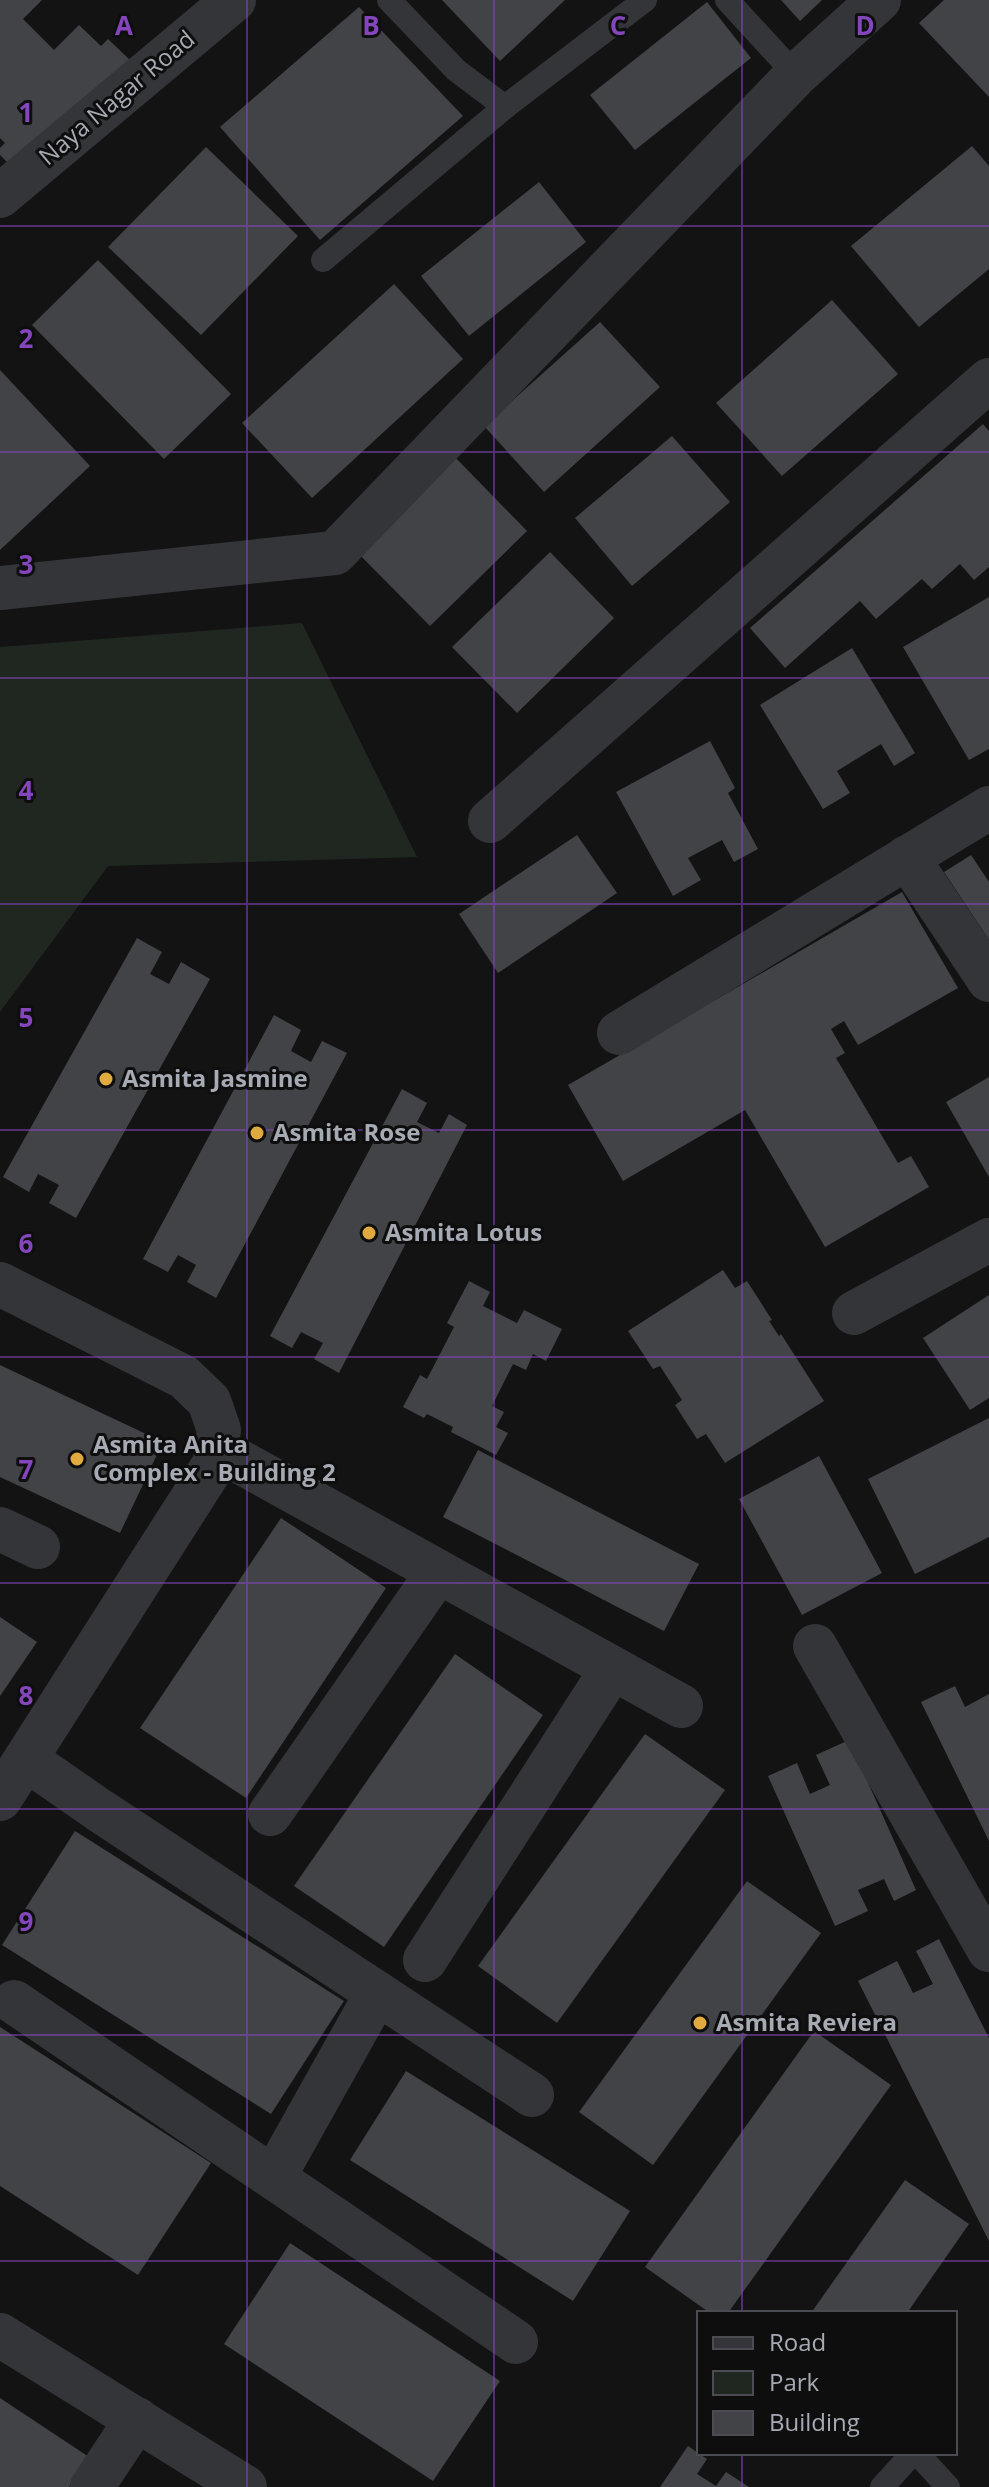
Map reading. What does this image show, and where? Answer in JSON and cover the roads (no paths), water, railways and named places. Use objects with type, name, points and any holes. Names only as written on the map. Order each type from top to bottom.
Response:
[{"type":"street","name":"Naya Nagar Road","points":[[0,196],[234,0]]},
{"type":"street","points":[[0,588],[335,553],[796,75],[879,0]]},
{"type":"street","points":[[490,821],[989,380]]},
{"type":"street","points":[[619,1033],[989,808]]},
{"type":"street","points":[[907,857],[989,980]]},
{"type":"street","points":[[854,1313],[989,1240]]},
{"type":"street","points":[[0,1284],[184,1377],[209,1401],[219,1430],[214,1464],[0,1799]]},
{"type":"street","points":[[217,1449],[681,1706]]},
{"type":"street","points":[[270,1814],[438,1572]]},
{"type":"street","points":[[815,1646],[989,1950]]},
{"type":"street","points":[[425,1960],[612,1669]]},
{"type":"street","points":[[27,1760],[532,2095]]},
{"type":"street","points":[[274,2177],[377,1993]]},
{"type":"street","points":[[14,2002],[516,2342]]},
{"type":"street","points":[[0,2335],[245,2487]]},
{"type":"street","points":[[92,2487],[137,2419]]},
{"type":"lane","points":[[389,0],[456,70],[505,107]]},
{"type":"lane","points":[[323,260],[505,107],[645,0]]},
{"type":"lane","points":[[727,0],[796,75]]},
{"type":"lane","points":[[882,2487],[913,2455]]},
{"type":"lane","points":[[917,2455],[948,2487]]},
{"type":"place","name":"Asmita Jasmine","points":[[106,1079]]},
{"type":"place","name":"Asmita Rose","points":[[257,1133]]},
{"type":"place","name":"Asmita Lotus","points":[[369,1233]]},
{"type":"place","name":"Asmita Anita Complex - Building 2","points":[[77,1459]]},
{"type":"place","name":"Asmita Reviera","points":[[700,2023]]}]
